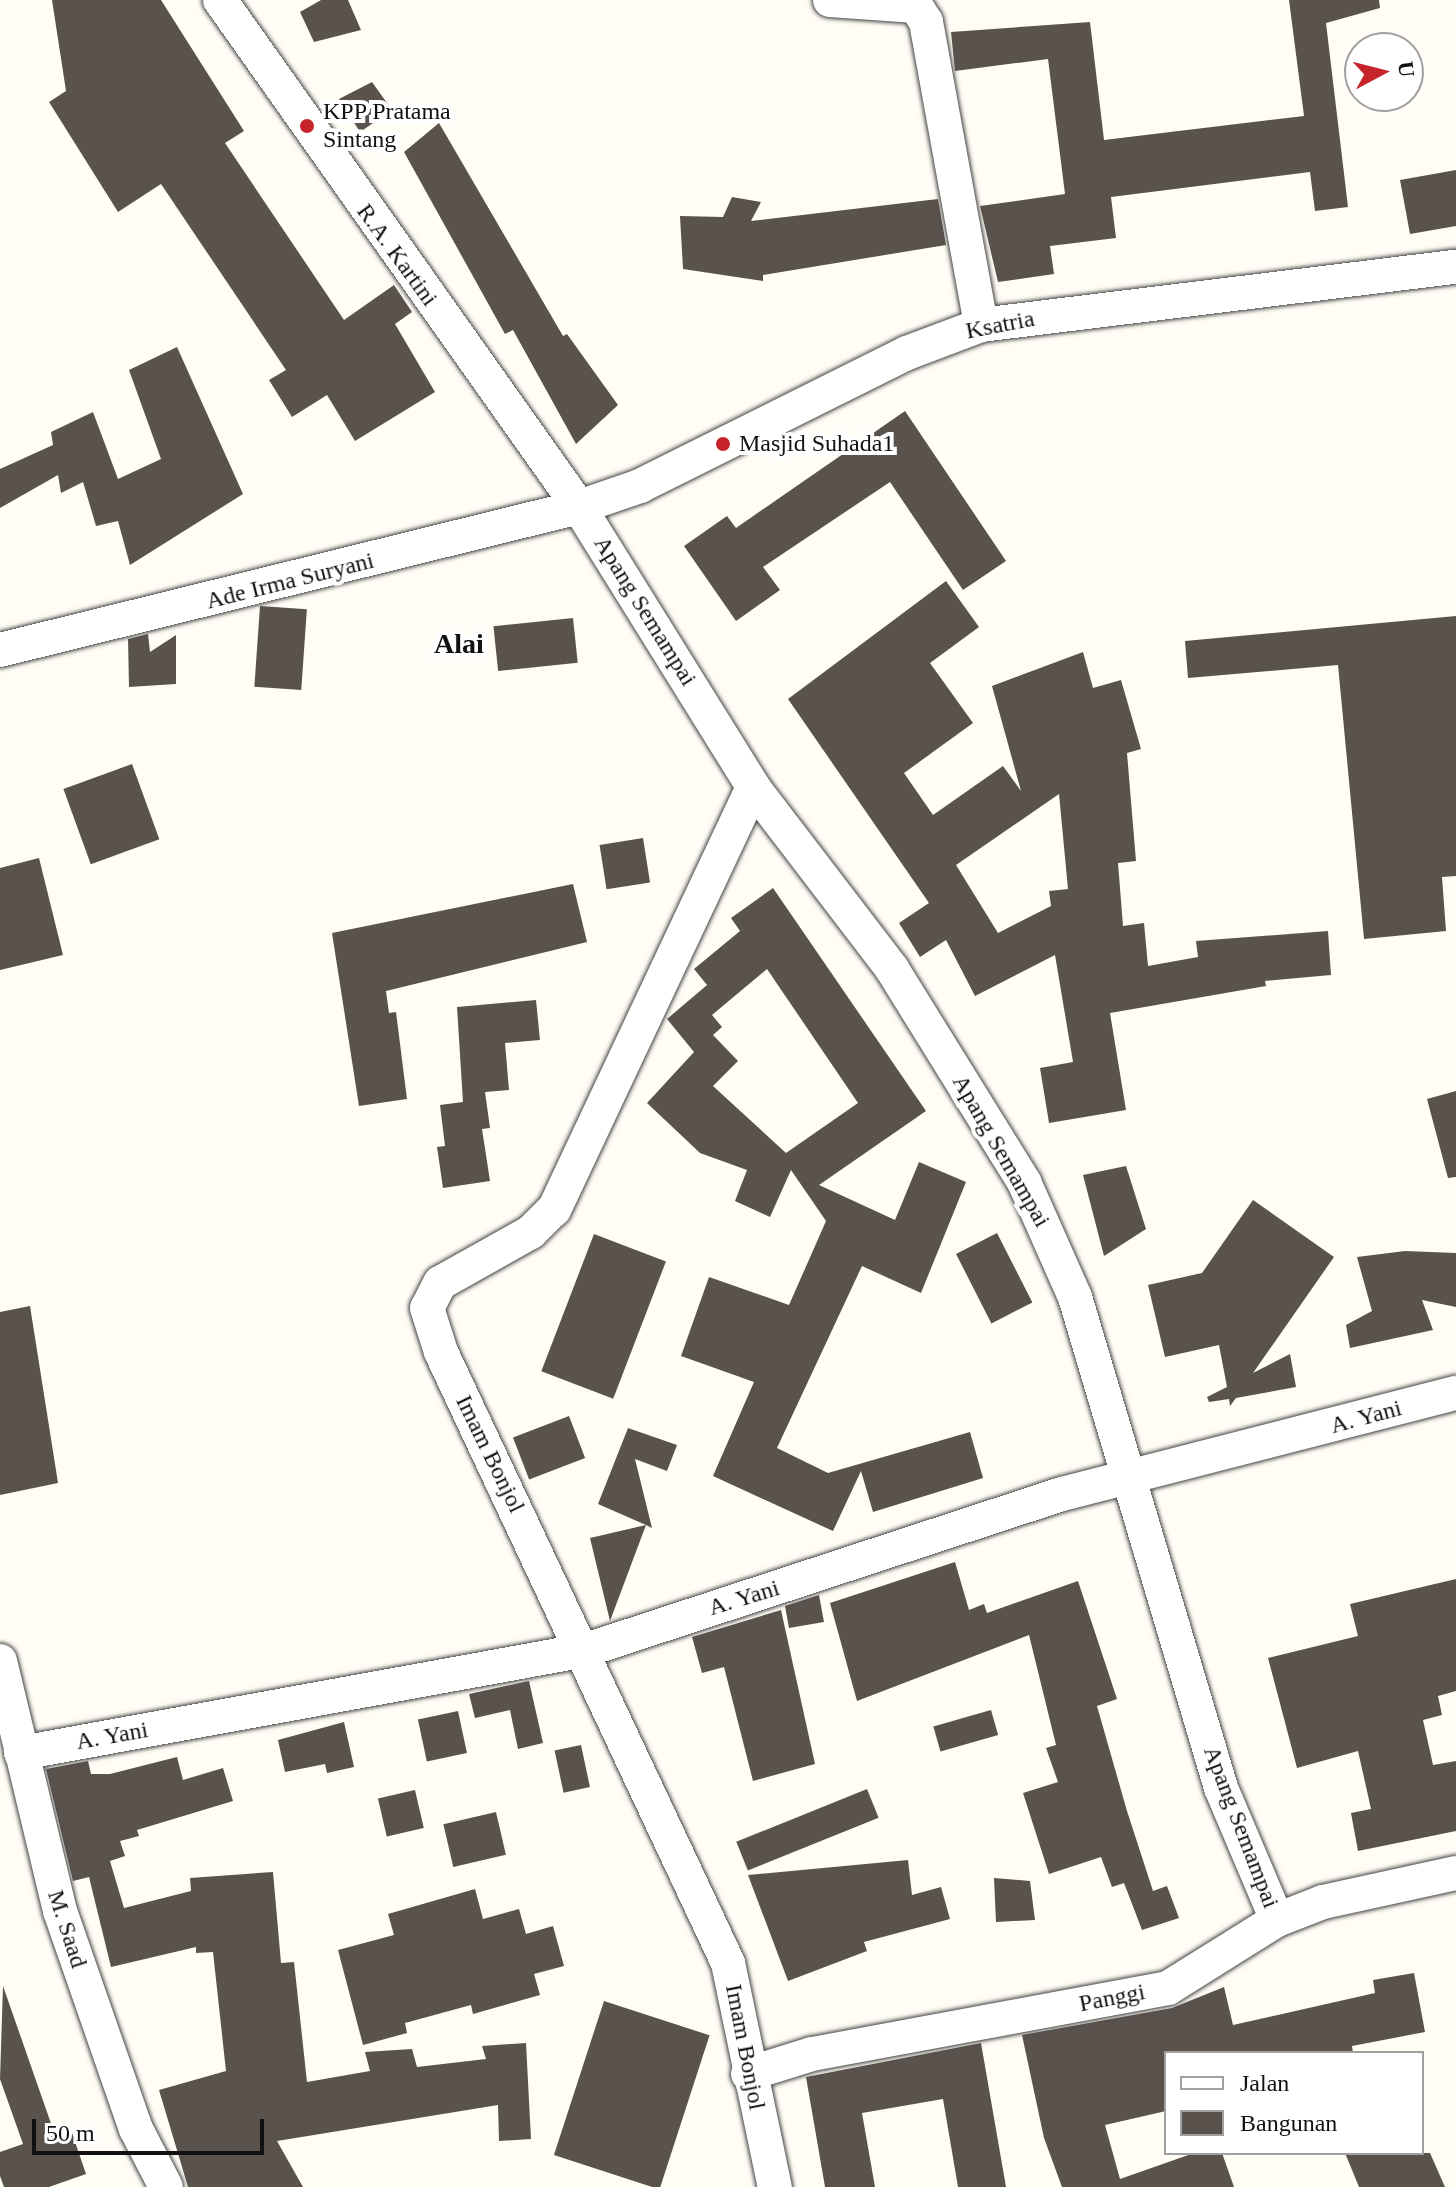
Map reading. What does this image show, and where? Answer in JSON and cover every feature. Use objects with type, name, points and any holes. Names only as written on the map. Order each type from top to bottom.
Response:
[{"type":"street","name":"R.A. Kartini","points":[[220,0],[579,507]]},
{"type":"street","points":[[830,0],[916,6],[926,22],[981,325]]},
{"type":"street","name":"Ksatria","points":[[579,507],[640,486],[907,353],[981,325],[1456,267]]},
{"type":"street","name":"Ade Irma Suryani","points":[[0,650],[579,507]]},
{"type":"street","name":"Apang Semampai","points":[[579,507],[753,787],[892,969],[1024,1182],[1075,1297],[1133,1478],[1221,1788],[1277,1920]]},
{"type":"street","name":"Imam Bonjol","points":[[753,787],[554,1209],[531,1232],[440,1283],[427,1308],[441,1352],[586,1650],[728,1963],[748,2074],[775,2187]]},
{"type":"street","name":"A. Yani","points":[[21,1753],[586,1650],[1062,1494],[1456,1393]]},
{"type":"street","name":"M. Saad","points":[[0,1661],[6,1715],[21,1753],[66,1932],[131,2116],[166,2187]]},
{"type":"street","name":"Panggi","points":[[748,2074],[812,2054],[1168,1988],[1277,1920],[1323,1902],[1456,1873]]},
{"type":"building","points":[[52,0],[161,0],[244,131],[225,143],[344,320],[394,285],[412,312],[395,324],[435,392],[355,441],[327,395],[292,417],[269,380],[286,370],[161,184],[118,212],[49,102],[66,91]]},
{"type":"building","points":[[321,0],[348,0],[361,30],[314,42],[300,12]]},
{"type":"building","points":[[1289,0],[1379,0],[1380,8],[1326,23],[1348,207],[1315,211],[1310,172],[1111,197],[1116,238],[1050,246],[1054,274],[998,282],[980,206],[1065,194],[1048,59],[955,71],[951,32],[1090,22],[1104,140],[1304,116]]},
{"type":"building","points":[[372,82],[392,110],[360,132],[339,99]]},
{"type":"building","points":[[439,123],[563,336],[567,334],[618,405],[576,444],[513,330],[505,334],[404,152]]},
{"type":"building","points":[[1456,170],[1456,226],[1410,234],[1400,180]]},
{"type":"building","points":[[732,197],[761,202],[751,221],[938,199],[946,245],[763,275],[763,281],[683,269],[680,216],[723,217]]},
{"type":"building","points":[[177,347],[243,494],[130,565],[118,521],[96,526],[83,482],[61,493],[58,475],[0,508],[0,469],[53,445],[51,432],[93,412],[118,479],[161,459],[129,370]]},
{"type":"building","points":[[905,411],[1006,561],[963,590],[890,482],[763,567],[780,590],[736,621],[684,546],[727,516],[736,528]]},
{"type":"building","points":[[946,581],[979,627],[930,663],[973,723],[904,773],[933,815],[1003,766],[1021,791],[992,686],[1083,652],[1093,688],[1121,680],[1141,749],[1127,753],[1136,861],[1118,863],[1123,926],[1144,923],[1148,966],[1198,957],[1196,941],[1328,931],[1331,975],[1265,981],[1266,986],[1110,1013],[1126,1110],[1049,1123],[1040,1068],[1073,1062],[1055,955],[975,996],[946,940],[920,957],[899,923],[929,903],[788,699]],"holes":[[[1059,794],[1068,889],[1049,891],[1051,906],[998,933],[956,865]]]},
{"type":"building","points":[[260,606],[307,609],[301,690],[254,687]]},
{"type":"building","points":[[1456,616],[1456,876],[1442,877],[1446,931],[1364,939],[1338,665],[1188,678],[1185,641]]},
{"type":"building","points":[[573,618],[578,663],[498,671],[493,626]]},
{"type":"building","points":[[148,634],[150,652],[176,635],[176,684],[129,687],[128,639]]},
{"type":"building","points":[[132,764],[159,839],[91,864],[63,789]]},
{"type":"building","points":[[643,838],[650,882],[607,889],[600,845]]},
{"type":"building","points":[[39,858],[63,955],[0,970],[0,868]]},
{"type":"building","points":[[573,884],[587,942],[386,991],[389,1013],[396,1012],[407,1099],[359,1106],[332,933]]},
{"type":"building","points":[[773,888],[926,1111],[819,1185],[895,1220],[919,1162],[966,1182],[921,1293],[862,1266],[777,1448],[828,1473],[970,1432],[983,1478],[873,1512],[861,1471],[833,1531],[713,1476],[754,1382],[681,1356],[709,1277],[789,1305],[826,1221],[791,1170],[770,1217],[735,1201],[747,1170],[700,1153],[647,1103],[694,1052],[667,1019],[707,985],[694,969],[740,931],[731,918]],"holes":[[[767,969],[858,1103],[786,1153],[713,1086],[738,1061],[713,1035],[722,1027],[712,1015]]]},
{"type":"building","points":[[536,1000],[540,1040],[505,1043],[509,1090],[485,1092],[490,1128],[482,1129],[490,1181],[443,1188],[437,1147],[445,1146],[440,1105],[463,1102],[457,1007]]},
{"type":"building","points":[[1456,1091],[1456,1177],[1448,1178],[1427,1099]]},
{"type":"building","points":[[1126,1166],[1146,1229],[1104,1256],[1083,1175]]},
{"type":"building","points":[[1253,1200],[1334,1257],[1253,1373],[1290,1354],[1296,1387],[1236,1398],[1230,1406],[1229,1399],[1209,1402],[1207,1397],[1227,1387],[1219,1345],[1165,1357],[1148,1285],[1202,1273]]},
{"type":"building","points":[[997,1233],[1032,1302],[991,1323],[956,1254]]},
{"type":"building","points":[[594,1234],[666,1262],[613,1399],[541,1371]]},
{"type":"building","points":[[1405,1251],[1456,1253],[1456,1307],[1422,1300],[1433,1330],[1350,1348],[1346,1325],[1372,1311],[1357,1257]]},
{"type":"building","points":[[30,1306],[58,1483],[0,1495],[0,1312]]},
{"type":"building","points":[[569,1416],[585,1458],[529,1480],[513,1438]]},
{"type":"building","points":[[628,1428],[677,1445],[667,1471],[635,1459],[652,1528],[598,1504]]},
{"type":"building","points":[[646,1525],[610,1621],[590,1538]]},
{"type":"building","points":[[955,1562],[969,1610],[984,1604],[987,1613],[1078,1581],[1117,1699],[1097,1706],[1127,1811],[1153,1891],[1167,1886],[1179,1918],[1142,1930],[1124,1883],[1112,1887],[1101,1857],[1049,1874],[1023,1793],[1058,1782],[1046,1748],[1056,1745],[1029,1635],[857,1701],[830,1603]]},
{"type":"building","points":[[1456,1579],[1456,1691],[1438,1696],[1442,1715],[1423,1720],[1433,1765],[1456,1761],[1456,1831],[1358,1851],[1351,1813],[1371,1809],[1358,1751],[1297,1768],[1268,1658],[1358,1636],[1350,1604]]},
{"type":"building","points":[[819,1595],[824,1622],[789,1628],[785,1606]]},
{"type":"building","points":[[781,1610],[815,1764],[753,1781],[724,1667],[702,1673],[692,1637]]},
{"type":"building","points":[[529,1681],[543,1743],[518,1749],[510,1710],[475,1718],[469,1694]]},
{"type":"building","points":[[991,1710],[998,1735],[940,1752],[933,1727]]},
{"type":"building","points":[[458,1711],[467,1753],[427,1762],[418,1720]]},
{"type":"building","points":[[344,1722],[354,1767],[327,1773],[325,1764],[285,1772],[278,1740]]},
{"type":"building","points":[[581,1745],[590,1787],[564,1793],[555,1751]]},
{"type":"building","points":[[177,1757],[183,1780],[223,1768],[233,1801],[137,1830],[139,1836],[120,1841],[125,1856],[110,1861],[124,1908],[191,1891],[190,1878],[273,1872],[281,1963],[294,1962],[307,2082],[370,2071],[365,2052],[412,2049],[417,2067],[486,2059],[482,2046],[526,2043],[531,2139],[499,2141],[498,2105],[277,2141],[303,2187],[188,2187],[159,2090],[226,2071],[213,1952],[196,1953],[196,1947],[111,1967],[89,1877],[73,1881],[46,1769],[88,1761],[91,1774],[110,1774]]},
{"type":"building","points":[[867,1789],[879,1818],[748,1871],[736,1842]]},
{"type":"building","points":[[415,1790],[424,1828],[387,1837],[378,1799]]},
{"type":"building","points":[[496,1812],[506,1855],[453,1867],[443,1824]]},
{"type":"building","points":[[908,1860],[912,1895],[941,1887],[950,1919],[864,1942],[867,1951],[788,1981],[748,1875]]},
{"type":"building","points":[[994,1878],[1030,1881],[1035,1920],[996,1922]]},
{"type":"building","points":[[475,1889],[483,1919],[519,1909],[526,1934],[553,1926],[564,1966],[534,1974],[540,1995],[473,2014],[471,2005],[405,2023],[407,2033],[363,2045],[338,1950],[394,1935],[388,1914]]},
{"type":"building","points":[[1414,1973],[1425,2032],[1352,2046],[1353,2051],[1164,2051],[1164,2111],[1105,2125],[1120,2179],[1188,2155],[1223,2155],[1234,2187],[1062,2187],[1044,2138],[1022,2035],[1172,2008],[1224,1987],[1233,2025],[1375,1993],[1373,1980]]},
{"type":"building","points":[[3,1986],[54,2132],[70,2127],[86,2174],[49,2187],[4,2187],[0,2176],[0,2152],[23,2144],[0,2079]]},
{"type":"building","points":[[604,2001],[710,2035],[660,2187],[554,2155]]},
{"type":"building","points":[[981,2043],[1006,2187],[958,2187],[943,2099],[862,2113],[875,2187],[825,2187],[806,2077]]},
{"type":"building","points":[[1430,2153],[1445,2187],[1359,2187],[1346,2155]]},
{"type":"place","name":"KPP Pratama Sintang","points":[[307,126]]},
{"type":"place","name":"Masjid Suhada1","points":[[723,444]]},
{"type":"district","name":"Alai","points":[[459,644]]}]
